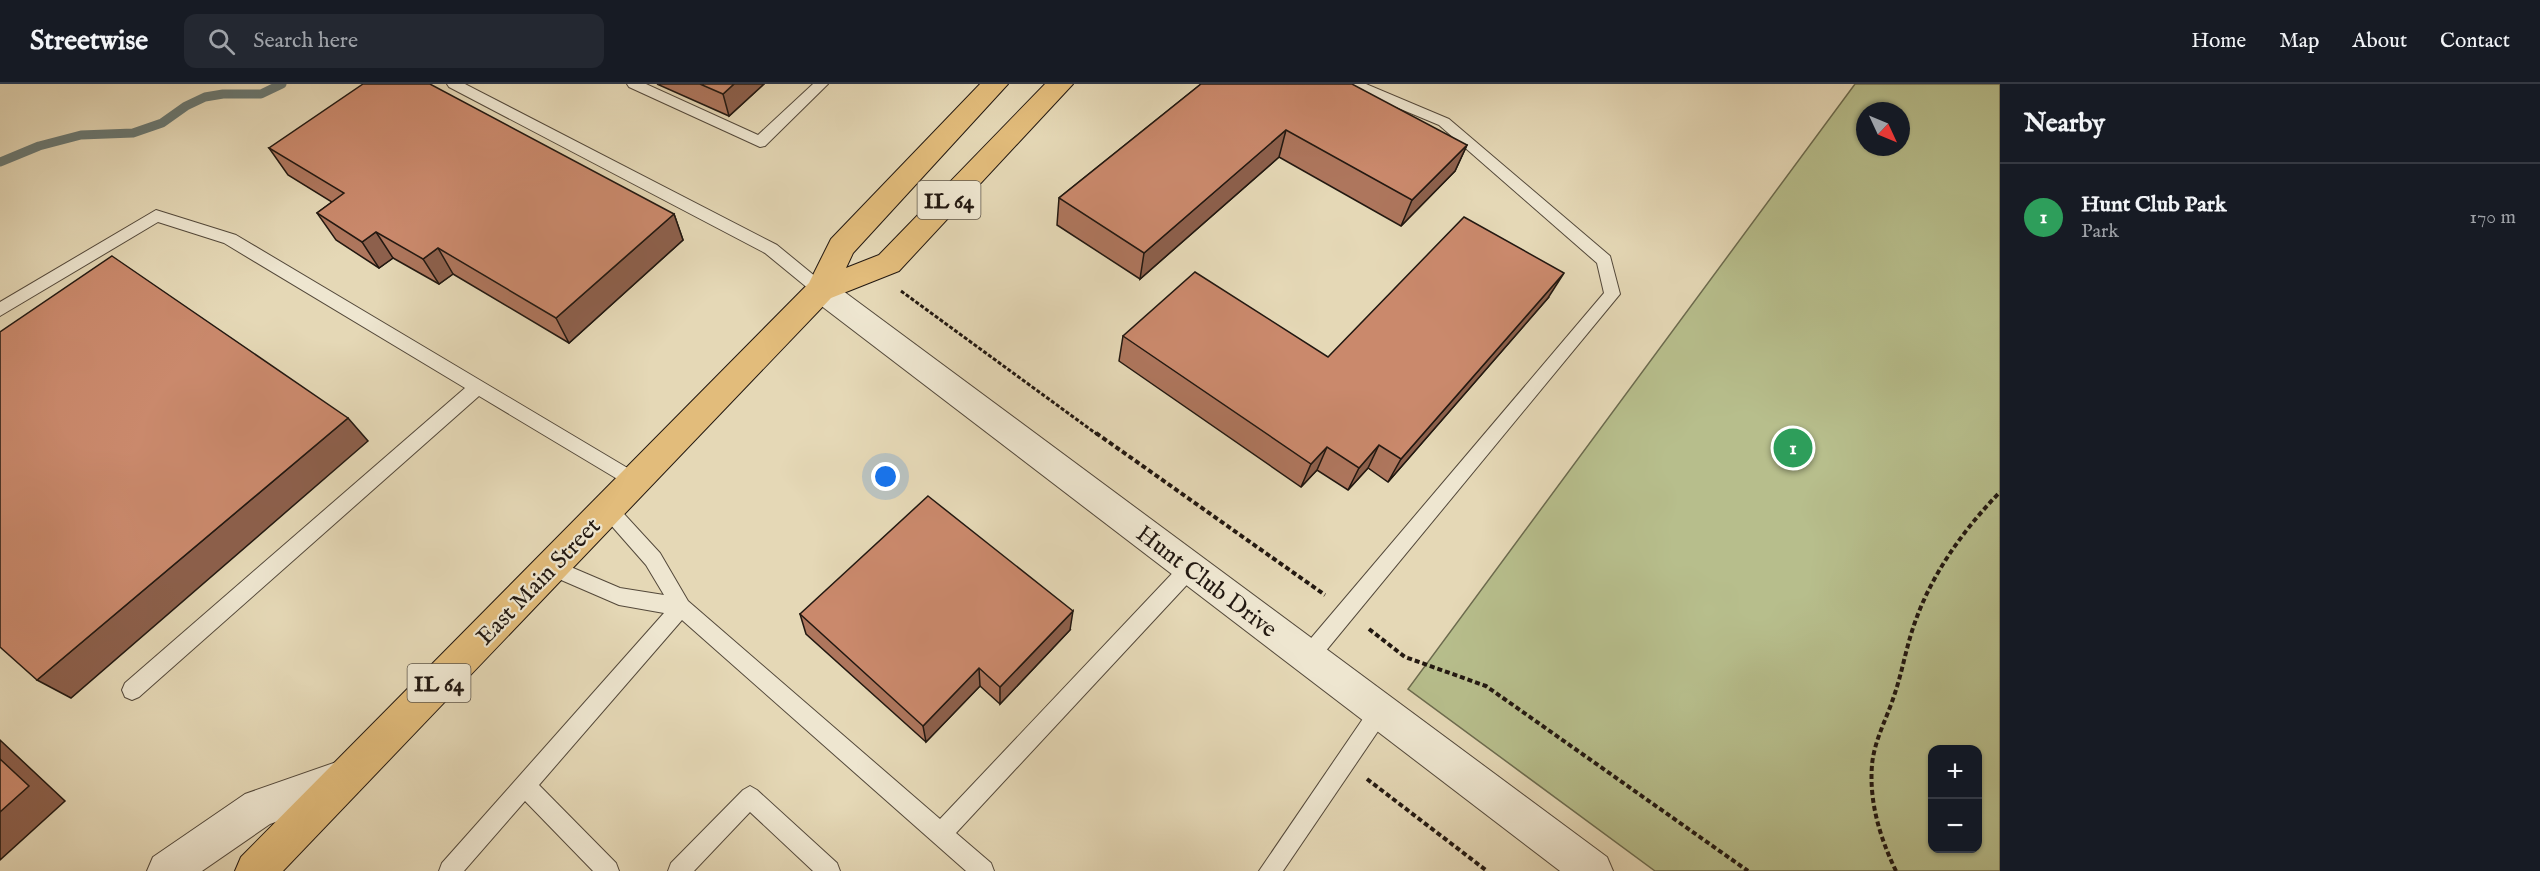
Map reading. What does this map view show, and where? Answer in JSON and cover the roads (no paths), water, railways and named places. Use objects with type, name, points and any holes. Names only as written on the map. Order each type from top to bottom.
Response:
[{"type":"main road","name":"East Main Street","points":[[255,871],[821,290],[841,247],[995,84]]},
{"type":"main road","name":"East Main Street","points":[[821,290],[889,263],[1060,84]]},
{"type":"street","name":"Hunt Club Drive","points":[[821,290],[1593,871]]},
{"type":"street","points":[[167,871],[259,808],[345,778]]},
{"type":"lane","points":[[454,84],[771,249],[821,290]]},
{"type":"lane","points":[[634,84],[760,142],[820,84]]},
{"type":"lane","points":[[1308,657],[1612,294],[1604,260],[1444,122],[1353,84]]},
{"type":"lane","points":[[0,310],[156,216],[230,239],[635,481]]},
{"type":"lane","points":[[132,690],[478,387]]},
{"type":"lane","points":[[608,509],[653,559],[681,607],[983,871]]},
{"type":"lane","points":[[552,567],[619,596],[681,607]]},
{"type":"lane","points":[[940,834],[1190,568]]},
{"type":"lane","points":[[450,871],[681,607]]},
{"type":"lane","points":[[1270,871],[1380,711]]},
{"type":"lane","points":[[525,785],[608,871]]},
{"type":"lane","points":[[679,871],[750,797],[829,871]]},
{"type":"waterway","points":[[0,162],[39,146],[81,135],[133,133],[162,123],[186,106],[205,97],[223,94],[261,94],[282,84]]},
{"type":"place","name":"Hunt Club Park","points":[[1793,448]]}]
